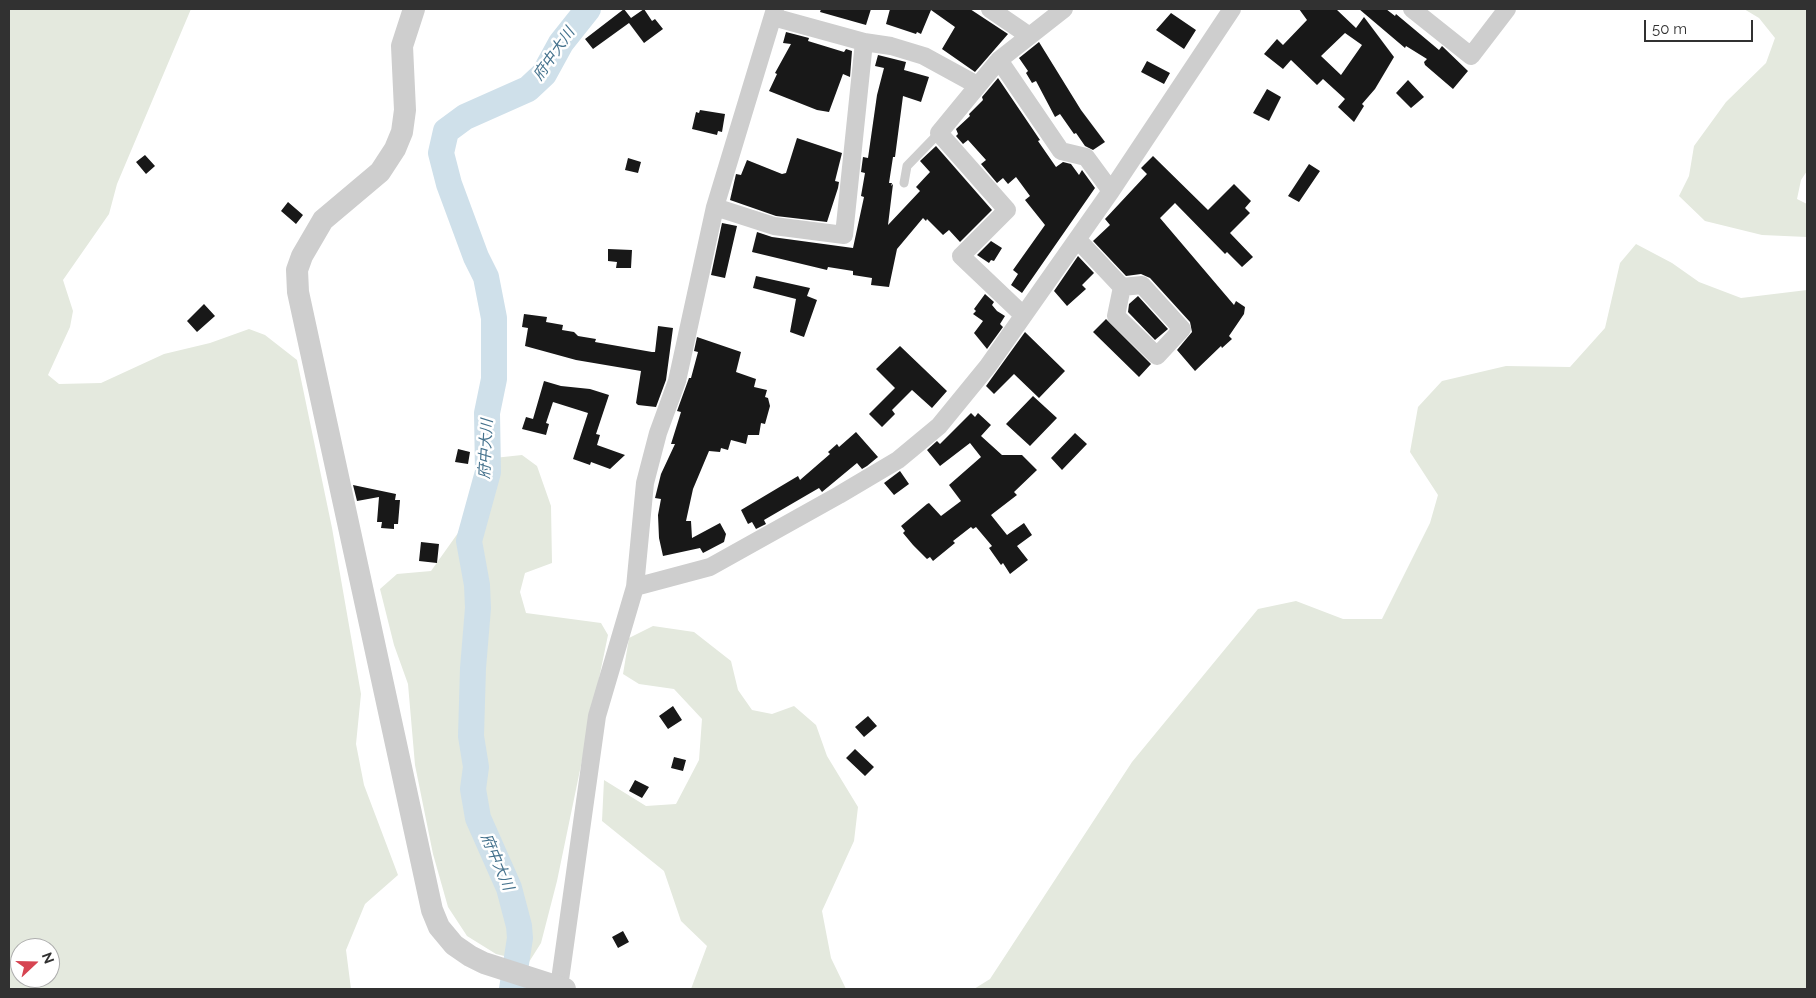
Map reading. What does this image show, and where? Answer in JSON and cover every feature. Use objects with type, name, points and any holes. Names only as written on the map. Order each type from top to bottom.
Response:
[{"type":"street","points":[[414,9],[402,46],[405,110],[402,132],[395,149],[380,172],[324,220],[302,256],[297,270],[298,292],[432,910],[439,926],[454,945],[470,956],[495,967],[562,988],[597,716],[635,587],[646,483],[658,433],[677,381],[715,207],[774,13],[864,42],[891,46],[924,56],[977,85]]},
{"type":"street","points":[[990,9],[1028,35]]},
{"type":"street","points":[[1022,314],[960,256],[1007,210],[939,133],[999,60],[1028,35],[1040,29],[1064,9]]},
{"type":"street","points":[[635,587],[710,567],[898,460],[939,426],[988,366],[1022,314],[1112,191],[1232,9]]},
{"type":"street","points":[[1412,9],[1471,56],[1508,9]]},
{"type":"street","points":[[715,207],[774,226],[844,235],[864,42]]},
{"type":"street","points":[[999,60],[1061,150],[1086,156],[1112,191]]},
{"type":"street","points":[[1077,239],[1122,287]]},
{"type":"lane","points":[[904,183],[906,166],[939,133]]},
{"type":"shaded area","points":[[9,9],[191,9],[117,184],[109,214],[63,280],[73,311],[70,327],[48,375],[59,384],[101,383],[164,354],[210,343],[249,329],[265,335],[297,360],[332,528],[361,694],[356,744],[364,785],[398,875],[365,904],[346,950],[351,989],[9,989]]},
{"type":"shaded area","points":[[1744,9],[1807,9],[1807,171],[1801,180],[1797,199],[1807,204],[1807,237],[1762,235],[1705,221],[1679,196],[1689,176],[1694,146],[1726,102],[1766,63],[1775,38],[1759,18]]},
{"type":"shaded area","points":[[1636,244],[1672,263],[1699,282],[1741,298],[1807,290],[1807,989],[974,989],[990,979],[1132,762],[1258,609],[1296,601],[1343,619],[1382,619],[1430,523],[1438,495],[1410,452],[1418,407],[1442,381],[1506,366],[1570,367],[1605,328],[1620,263]]},
{"type":"shaded area","points":[[522,455],[537,466],[551,506],[552,563],[525,573],[520,592],[526,613],[601,623],[608,635],[557,881],[541,943],[529,962],[496,954],[467,936],[448,907],[433,854],[415,765],[408,684],[394,645],[380,589],[397,574],[431,571],[458,533],[473,494],[494,458]]},
{"type":"shaded area","points":[[653,626],[694,632],[731,661],[738,690],[752,710],[772,714],[794,706],[816,725],[827,756],[858,807],[854,841],[822,911],[831,958],[846,989],[691,989],[707,946],[681,921],[664,871],[602,821],[604,780],[646,806],[676,804],[699,760],[702,719],[674,689],[639,684],[623,674],[629,638]]},
{"type":"building","points":[[624,9],[631,18],[644,9],[652,21],[655,19],[663,29],[644,43],[629,23],[593,49],[585,39]]},
{"type":"building","points":[[821,9],[871,9],[866,25],[820,12]]},
{"type":"building","points":[[890,9],[970,9],[1008,34],[975,72],[942,49],[955,27],[931,10],[921,34],[917,32],[916,34],[886,24]]},
{"type":"building","points":[[1299,9],[1336,9],[1356,28],[1364,17],[1394,57],[1375,89],[1362,104],[1364,106],[1354,122],[1338,107],[1345,99],[1323,79],[1317,85],[1291,60],[1283,69],[1264,54],[1277,39],[1283,45],[1307,20]],"holes":[[[1345,33],[1362,45],[1341,75],[1321,56]]]},
{"type":"building","points":[[1359,9],[1386,9],[1395,16],[1396,14],[1439,50],[1442,46],[1468,71],[1453,89],[1425,65],[1424,62],[1427,59],[1406,46],[1405,48]]},
{"type":"building","points":[[1171,13],[1196,30],[1184,49],[1156,30]]},
{"type":"building","points":[[786,32],[809,38],[808,41],[844,52],[846,49],[852,51],[850,77],[843,74],[829,112],[817,110],[769,91],[777,74],[775,73],[791,44],[783,43]]},
{"type":"building","points":[[1039,42],[1081,110],[1105,142],[1093,150],[1085,146],[1076,133],[1074,134],[1060,114],[1055,117],[1036,81],[1032,83],[1026,73],[1028,71],[1019,58]]},
{"type":"building","points":[[878,55],[906,62],[904,70],[929,77],[921,102],[903,96],[895,157],[893,157],[889,183],[892,183],[891,186],[893,184],[888,225],[920,191],[916,187],[930,172],[920,161],[936,146],[992,210],[960,242],[949,230],[943,235],[927,219],[926,221],[923,218],[897,249],[889,287],[871,285],[872,278],[853,275],[853,271],[828,267],[827,270],[752,252],[757,232],[772,237],[853,248],[864,197],[861,196],[865,173],[861,172],[863,157],[868,158],[877,95],[884,68],[875,66]]},
{"type":"building","points":[[1147,61],[1170,73],[1164,84],[1141,72]]},
{"type":"building","points":[[998,78],[1056,167],[1063,162],[1071,164],[1079,175],[1082,170],[1095,188],[1022,293],[1011,285],[1018,274],[1013,270],[1045,225],[1025,200],[1030,196],[1016,177],[1008,184],[1003,178],[997,183],[981,164],[986,160],[968,140],[963,144],[956,136],[958,134],[956,129],[970,116],[969,114],[983,100],[982,97]]},
{"type":"building","points":[[1408,80],[1424,97],[1411,108],[1396,93]]},
{"type":"building","points":[[1267,89],[1281,97],[1269,121],[1253,113]]},
{"type":"building","points":[[700,110],[725,114],[722,132],[718,131],[717,135],[692,129],[696,112],[699,113]]},
{"type":"building","points":[[797,138],[842,153],[835,181],[839,182],[838,188],[827,222],[776,216],[730,200],[736,174],[741,175],[747,160],[782,174],[786,173]]},
{"type":"building","points":[[145,155],[155,166],[146,174],[136,162]]},
{"type":"building","points":[[1153,156],[1208,210],[1234,184],[1251,201],[1245,208],[1250,213],[1230,233],[1253,257],[1242,267],[1227,252],[1225,254],[1175,203],[1160,218],[1234,305],[1236,301],[1245,307],[1244,314],[1229,336],[1232,339],[1222,348],[1221,346],[1195,371],[1177,350],[1192,332],[1190,322],[1150,278],[1141,274],[1126,276],[1093,241],[1110,225],[1105,219],[1147,174],[1141,168]]},
{"type":"building","points":[[628,158],[641,162],[638,173],[625,170]]},
{"type":"building","points":[[1309,164],[1320,171],[1299,202],[1288,196]]},
{"type":"building","points":[[288,202],[303,215],[296,224],[281,211]]},
{"type":"building","points":[[722,223],[737,226],[725,278],[711,275]]},
{"type":"building","points":[[991,241],[1002,248],[994,261],[991,260],[989,263],[977,255]]},
{"type":"building","points":[[608,249],[632,250],[631,268],[616,268],[617,262],[608,261]]},
{"type":"building","points":[[1078,256],[1094,273],[1082,285],[1086,289],[1067,306],[1054,291]]},
{"type":"building","points":[[756,276],[810,288],[807,296],[817,300],[804,337],[790,332],[796,299],[753,288]]},
{"type":"building","points":[[985,294],[994,302],[992,305],[997,311],[1005,316],[1000,324],[1003,327],[987,349],[974,333],[983,321],[973,314],[976,311],[974,309]]},
{"type":"building","points":[[1138,296],[1168,329],[1155,340],[1128,312],[1129,304]]},
{"type":"building","points":[[204,304],[215,316],[197,332],[187,321]]},
{"type":"building","points":[[524,314],[547,317],[546,322],[563,325],[562,330],[574,332],[578,336],[596,339],[595,342],[652,352],[655,352],[658,326],[673,328],[666,380],[656,407],[638,405],[636,403],[641,371],[576,360],[525,346],[528,328],[522,327]]},
{"type":"building","points":[[1106,319],[1151,364],[1139,377],[1093,332]]},
{"type":"building","points":[[1025,332],[1065,371],[1039,398],[1014,374],[994,394],[986,386]]},
{"type":"building","points":[[697,337],[741,352],[736,372],[756,379],[754,387],[767,390],[765,397],[768,398],[770,406],[765,424],[761,423],[759,435],[748,435],[746,444],[731,440],[728,450],[721,448],[720,452],[709,451],[693,489],[686,521],[691,521],[692,538],[720,523],[726,534],[724,542],[703,553],[700,548],[663,556],[659,538],[658,515],[661,499],[655,498],[661,474],[675,444],[671,444],[681,412],[677,411],[689,378],[691,378],[698,352],[694,351]]},
{"type":"building","points":[[900,346],[947,391],[932,408],[912,390],[892,410],[895,414],[882,427],[869,414],[895,388],[876,369]]},
{"type":"building","points":[[544,381],[561,386],[590,389],[609,395],[596,434],[600,435],[597,445],[625,455],[610,469],[591,462],[590,465],[573,459],[588,413],[553,402],[546,423],[549,424],[546,435],[522,429],[526,417],[533,419]]},
{"type":"building","points":[[1033,396],[1057,418],[1030,446],[1006,424]]},
{"type":"building","points":[[971,413],[975,417],[978,413],[991,425],[981,436],[1002,455],[1022,455],[1037,470],[1014,492],[1017,495],[991,515],[1007,535],[1024,523],[1032,535],[1017,546],[1028,560],[1010,574],[1003,563],[1001,565],[989,548],[992,546],[976,527],[973,529],[971,527],[953,541],[955,543],[933,561],[930,557],[927,559],[913,545],[903,533],[905,531],[901,526],[929,503],[941,516],[961,501],[949,485],[981,457],[970,443],[940,466],[927,450],[937,441],[940,444]]},
{"type":"building","points":[[856,432],[878,457],[862,469],[857,463],[822,492],[819,488],[764,520],[766,524],[756,529],[752,522],[748,524],[741,510],[798,476],[800,480],[830,454],[828,452],[837,444],[839,447]]},
{"type":"building","points":[[1075,433],[1087,444],[1062,470],[1051,458]]},
{"type":"building","points":[[458,449],[470,452],[468,464],[455,462]]},
{"type":"building","points":[[900,471],[909,484],[894,495],[884,483]]},
{"type":"building","points":[[353,485],[396,494],[395,500],[400,500],[398,524],[394,524],[394,529],[381,528],[382,522],[377,522],[379,497],[357,501]]},
{"type":"building","points":[[421,542],[439,544],[437,563],[419,561]]},
{"type":"building","points":[[673,706],[682,720],[668,729],[659,716]]},
{"type":"building","points":[[868,716],[877,726],[864,737],[855,727]]},
{"type":"building","points":[[855,749],[874,767],[865,776],[846,758]]},
{"type":"building","points":[[674,757],[686,760],[683,771],[671,768]]},
{"type":"building","points":[[635,780],[649,787],[642,798],[629,791]]},
{"type":"building","points":[[623,931],[629,942],[618,948],[612,937]]},
{"type":"waterway","name":"府中大川","points":[[512,989],[520,938],[519,926],[509,888],[478,818],[473,789],[476,767],[471,736],[473,668],[478,608],[477,585],[469,541],[488,472],[487,413],[494,379],[494,318],[486,277],[476,257],[449,184],[441,153],[446,131],[465,117],[528,89],[544,74],[561,43],[588,9]]}]
